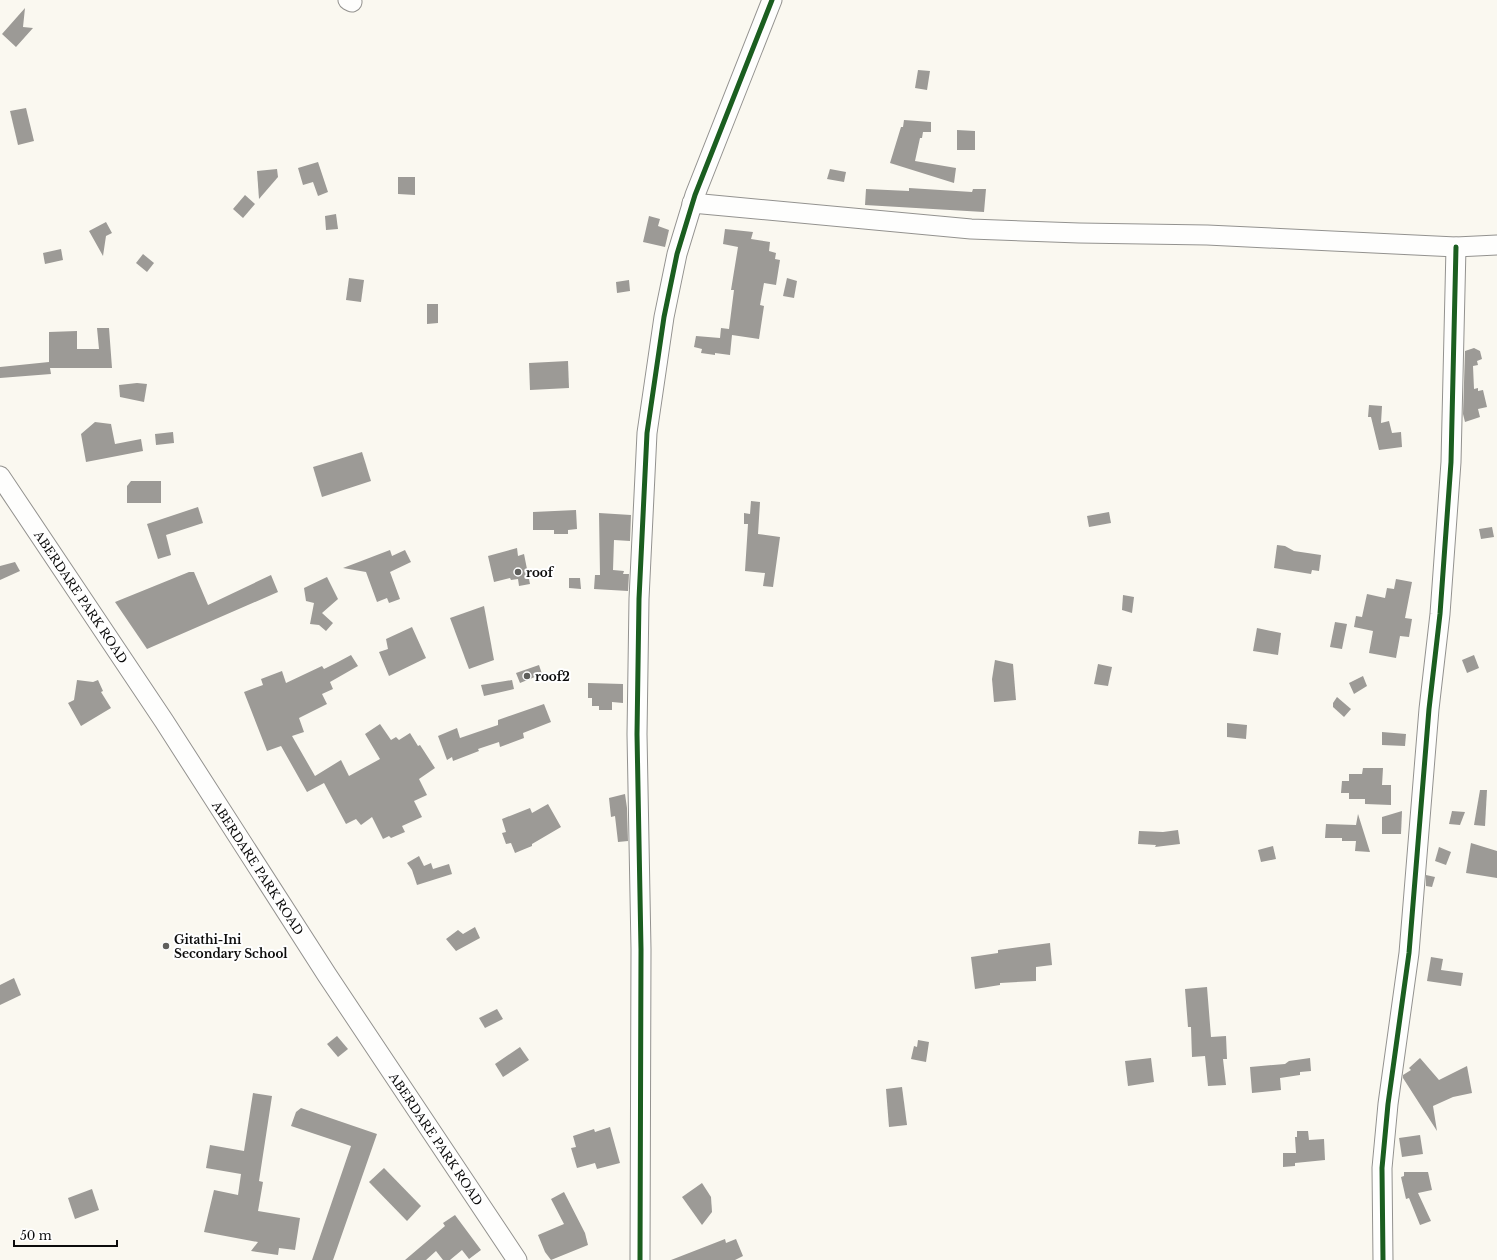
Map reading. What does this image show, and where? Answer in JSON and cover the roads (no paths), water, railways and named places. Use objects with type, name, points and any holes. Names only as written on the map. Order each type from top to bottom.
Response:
[{"type":"street","points":[[640,1260],[641,949],[637,734],[639,599],[647,433],[664,317],[677,254],[692,203],[772,0]]},
{"type":"street","points":[[692,203],[971,229],[1079,233],[1207,234],[1456,247],[1497,245]]},
{"type":"street","points":[[1383,1260],[1382,1168],[1389,1097],[1409,954],[1429,709],[1440,614],[1451,462],[1456,247]]},
{"type":"street","name":"ABERDARE PARK ROAD","points":[[0,476],[164,721],[327,975],[517,1260]]},
{"type":"place","name":"roof","points":[[518,572]]},
{"type":"place","name":"roof2","points":[[527,676]]},
{"type":"place","name":"Gitathi-Ini Secondary School","points":[[166,946]]}]
